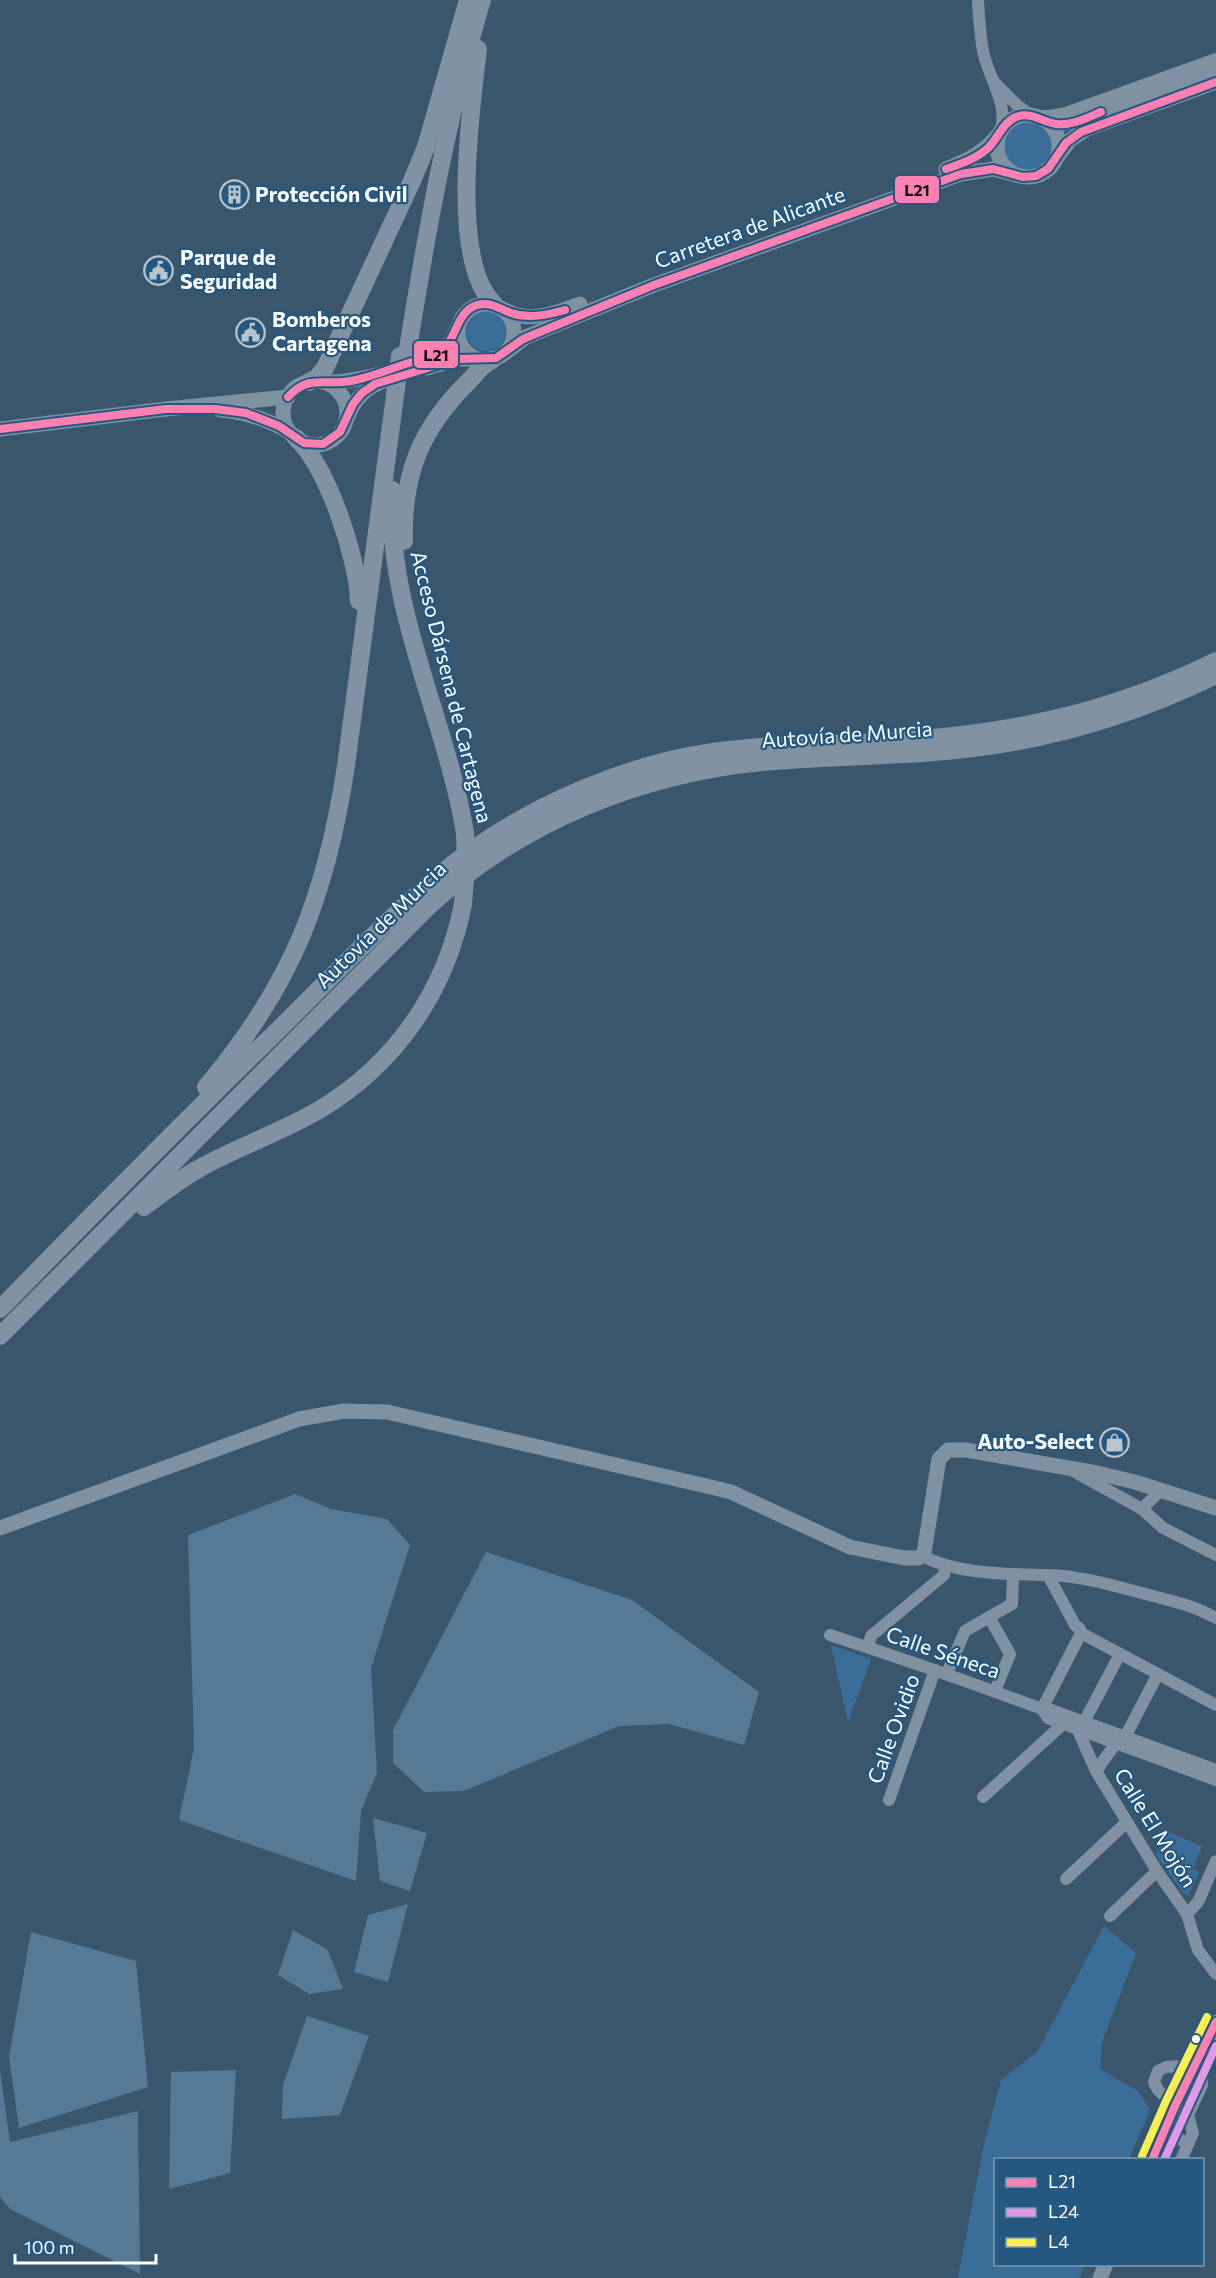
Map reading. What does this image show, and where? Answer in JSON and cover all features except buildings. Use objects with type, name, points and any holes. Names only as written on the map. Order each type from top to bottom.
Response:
[{"type":"highway","points":[[314,382],[325,368],[412,180],[438,109],[468,0]]},
{"type":"highway","points":[[483,0],[470,118],[467,161],[468,210],[471,254],[476,274],[485,295],[499,307]]},
{"type":"highway","name":"Acceso Dársena de Cartagena","points":[[404,355],[434,197],[468,47],[483,0]]},
{"type":"highway","name":"Acceso Dársena de Cartagena","points":[[142,1164],[148,1151],[186,1111],[249,1034],[280,984],[315,904],[332,845],[400,386],[419,229],[459,36]]},
{"type":"highway","points":[[444,746],[410,597],[404,546],[407,491],[416,456],[431,425],[450,400],[492,357]]},
{"type":"highway","name":"Acceso Dársena de Cartagena","points":[[92,1245],[179,1181],[220,1158],[318,1110],[350,1089],[376,1068],[404,1038],[440,980],[464,904],[465,833],[459,799],[406,614],[395,559],[392,488],[400,386]]},
{"type":"highway","points":[[293,436],[312,456],[320,470],[355,563],[359,618],[349,734]]},
{"type":"highway","name":"Autovía de Murcia","points":[[6,1330],[422,912],[452,886],[500,851],[541,827],[580,808],[625,790],[653,782],[725,767],[827,751],[1017,728],[1083,712],[1122,700],[1216,661]]},
{"type":"highway","name":"Autovía de Murcia","points":[[0,1309],[142,1164],[420,892],[451,866],[502,830],[539,810],[596,783],[666,761],[729,750],[958,749],[1033,738],[1126,712],[1216,675]]},
{"type":"main road","points":[[1216,71],[1074,122],[1055,124],[1037,117],[1020,115],[1010,120],[999,134],[996,149],[999,159],[1004,167],[1016,175],[1030,177],[1043,173],[1066,143],[1081,132],[1216,82]]},
{"type":"main road","points":[[1037,117],[1053,127],[1058,137],[1059,148],[1056,158]]},
{"type":"main road","name":"Carretera de Alicante","points":[[499,307],[516,315],[529,316],[547,315],[565,309],[966,161],[983,152],[999,134]]},
{"type":"main road","name":"Carretera de Alicante","points":[[492,357],[526,337],[654,285],[961,174],[993,170],[1016,175]]},
{"type":"main road","points":[[166,409],[215,409],[246,413],[271,423],[293,436],[309,444],[323,444],[338,435],[357,399],[375,384],[450,360],[492,357],[512,343],[513,321],[499,307],[480,304],[465,312],[447,347],[432,357],[351,381],[314,382],[297,387],[288,397],[284,407],[284,416],[293,436]]},
{"type":"main road","points":[[458,324],[457,334],[460,345],[469,355],[492,357]]},
{"type":"main road","points":[[314,382],[333,387],[343,398],[347,410],[345,423]]},
{"type":"main road","points":[[0,429],[288,397]]},
{"type":"main road","points":[[0,1528],[299,1419],[344,1411],[387,1412],[731,1492],[850,1547],[904,1558],[914,1559],[922,1556],[925,1550],[939,1459],[948,1450],[956,1449],[1069,1468],[1161,1490],[1216,1508]]},
{"type":"main road","points":[[1153,2158],[1175,2106],[1216,2022]]},
{"type":"street","points":[[978,0],[984,53],[1002,116],[999,134]]},
{"type":"street","points":[[994,82],[1018,106],[1037,117],[1050,116],[1066,113],[1216,59]]},
{"type":"street","points":[[1069,1468],[1142,1509],[1163,1528],[1216,1556]]},
{"type":"street","points":[[1142,1509],[1161,1490]]},
{"type":"street","points":[[922,1556],[946,1565],[1013,1576],[1048,1575],[1094,1580],[1180,1602],[1216,1618]]},
{"type":"street","points":[[868,1647],[871,1636],[944,1575],[946,1565]]},
{"type":"street","points":[[1048,1575],[1081,1633],[1216,1705]]},
{"type":"street","name":"Calle Ovidio","points":[[889,1800],[941,1672],[965,1631],[1012,1604],[1013,1576]]},
{"type":"street","points":[[989,1617],[1010,1654],[995,1691]]},
{"type":"street","points":[[1042,1709],[1081,1633]]},
{"type":"street","name":"Calle Séneca","points":[[830,1635],[1042,1709],[1051,1710],[1080,1725],[1216,1780]]},
{"type":"street","points":[[1080,1725],[1120,1654]]},
{"type":"street","points":[[1096,1771],[1120,1740],[1158,1674]]},
{"type":"street","name":"Calle Séneca","points":[[1042,1709],[1048,1718],[1063,1724],[1080,1725]]},
{"type":"street","points":[[983,1797],[1063,1724]]},
{"type":"street","name":"Calle El Mojón","points":[[1080,1725],[1096,1771],[1157,1871],[1187,1914],[1198,1950],[1216,1974]]},
{"type":"street","name":"Calle Séneca","points":[[1120,1740],[1216,1770]]},
{"type":"street","points":[[1066,1879],[1127,1822]]},
{"type":"street","points":[[1187,1914],[1198,1902],[1216,1861]]},
{"type":"street","points":[[1110,1916],[1157,1871]]},
{"type":"street","points":[[1198,1950],[1216,1960]]},
{"type":"street","points":[[1175,2106],[1158,2090],[1154,2082],[1158,2071],[1198,2059],[1202,2085],[1188,2115],[1193,2133],[1182,2158]]},
{"type":"street","points":[[1164,2132],[1188,2143]]},
{"type":"shaded area","points":[[1022,116],[1034,116],[1050,124],[1056,134],[1058,146],[1056,158],[1050,168],[1034,176],[1022,176],[1006,168],[998,152],[998,140],[1006,124]]},
{"type":"shaded area","points":[[486,311],[500,317],[506,331],[500,345],[486,351],[472,345],[466,331],[472,317]]},
{"type":"shaded area","points":[[295,1494],[331,1509],[387,1519],[410,1545],[371,1668],[377,1773],[361,1811],[356,1881],[179,1820],[194,1748],[188,1535]]},
{"type":"shaded area","points":[[486,1552],[632,1600],[759,1692],[744,1745],[669,1724],[619,1726],[464,1791],[424,1792],[393,1763],[393,1730]]},
{"type":"shaded area","points":[[831,1645],[871,1659],[848,1722]]},
{"type":"shaded area","points":[[373,1818],[427,1833],[410,1891],[380,1881]]},
{"type":"shaded area","points":[[1166,1831],[1202,1846],[1193,1869],[1199,1872],[1188,1896],[1183,1893],[1156,1855]]},
{"type":"shaded area","points":[[408,1904],[388,1982],[354,1972],[368,1915]]},
{"type":"shaded area","points":[[1104,1926],[1136,1953],[1102,2042],[1100,2069],[1138,2091],[1150,2110],[1129,2158],[994,2158],[994,2266],[1085,2266],[1079,2278],[958,2278],[984,2144],[1001,2080],[1037,2052]]},
{"type":"shaded area","points":[[293,1930],[327,1949],[343,1989],[309,1994],[278,1975]]},
{"type":"shaded area","points":[[31,1932],[136,1961],[148,2087],[19,2128],[9,2057]]},
{"type":"shaded area","points":[[307,2016],[369,2036],[340,2115],[282,2119],[283,2085]]},
{"type":"shaded area","points":[[0,2070],[10,2142],[138,2111],[140,2274],[10,2209],[0,2197]]},
{"type":"shaded area","points":[[236,2070],[230,2173],[169,2189],[171,2072]]},
{"type":"transit line","name":"L21","points":[[0,429],[166,409],[215,409],[246,413],[279,426],[304,443],[323,444],[340,432],[353,404],[362,393],[375,384],[457,359],[496,358],[523,339],[654,285],[961,174],[993,169],[1023,177],[1036,176],[1048,169],[1066,143],[1081,132],[1216,82]]},
{"type":"transit line","name":"L21","points":[[946,169],[968,161],[983,152],[1007,123],[1021,115],[1032,116],[1051,123],[1067,124],[1101,112]]},
{"type":"transit line","name":"L21","points":[[288,397],[310,383],[359,379],[438,354],[449,342],[464,314],[477,305],[491,305],[524,316],[545,315],[565,310]]},
{"type":"transit line","name":"L4","points":[[1142,2156],[1207,2017]]},
{"type":"transit line","name":"L21","points":[[1153,2158],[1175,2106],[1216,2022]]},
{"type":"transit line","name":"L24","points":[[1165,2158],[1216,2046]]},
{"type":"place","name":"Protección Civil","points":[[234,195]]},
{"type":"place","name":"Parque de Seguridad","points":[[159,270]]},
{"type":"place","name":"Bomberos Cartagena","points":[[251,332]]},
{"type":"place","name":"Auto-Select","points":[[1115,1442]]}]
